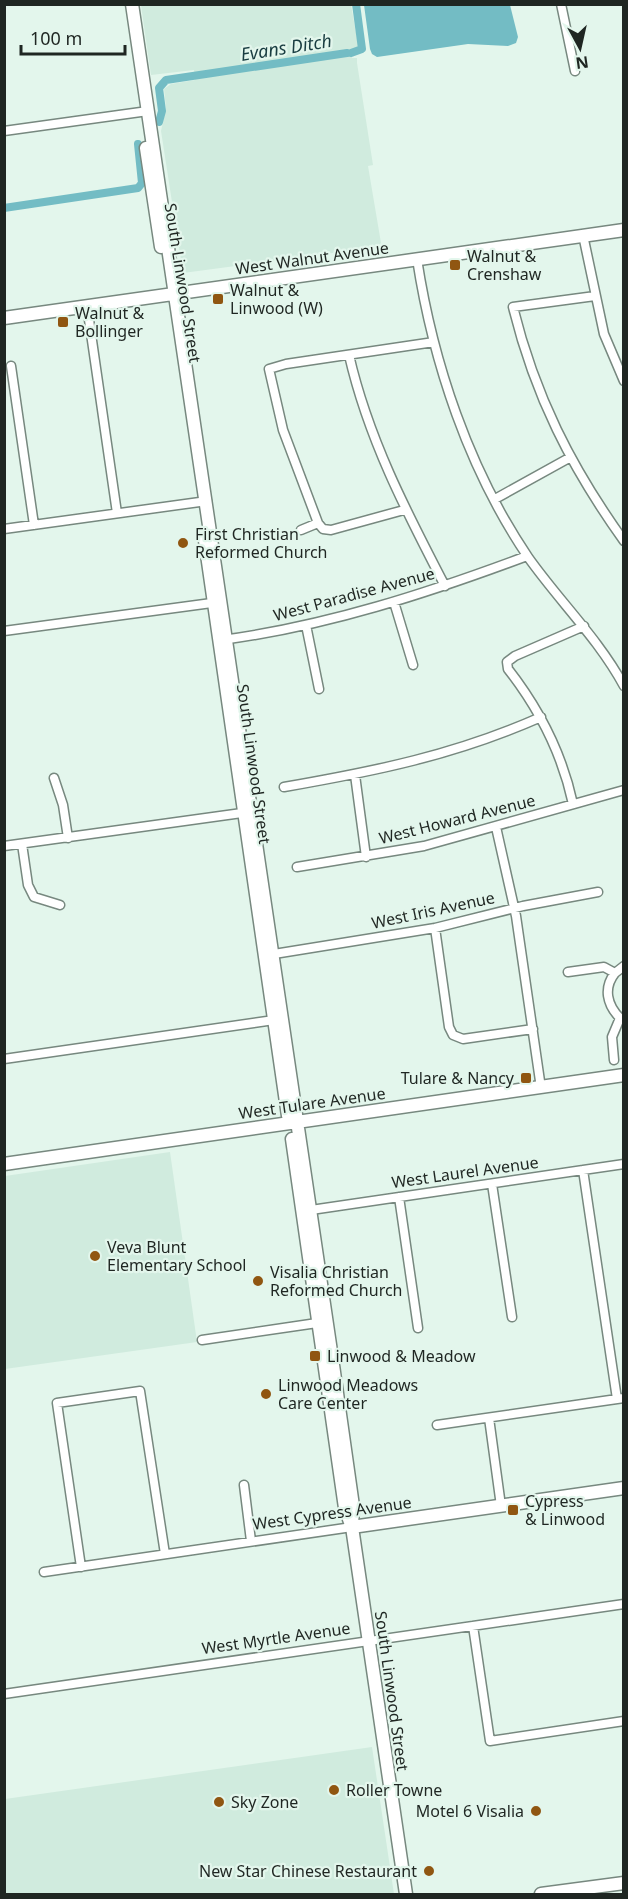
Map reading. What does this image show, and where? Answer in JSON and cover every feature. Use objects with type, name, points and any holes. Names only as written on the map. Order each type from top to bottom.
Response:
[{"type":"street","name":"South Linwood Street","points":[[124,4],[144,111],[173,294],[294,1123],[311,1210],[353,1506],[352,1527],[406,1894]]},
{"type":"street","name":"South Linwood Street","points":[[132,4],[144,111]]},
{"type":"street","points":[[564,5],[575,71]]},
{"type":"street","points":[[4,131],[144,111]]},
{"type":"street","name":"West Walnut Avenue","points":[[4,318],[624,230]]},
{"type":"street","points":[[583,236],[604,334],[624,381]]},
{"type":"street","points":[[417,259],[434,342],[450,396],[495,499],[527,556],[584,626],[624,686]]},
{"type":"street","points":[[595,296],[513,307],[539,394],[569,458],[592,496],[624,541]]},
{"type":"street","points":[[87,306],[117,513]]},
{"type":"street","points":[[404,510],[331,530],[323,529],[318,523],[283,430],[269,369],[286,364],[434,342]]},
{"type":"street","points":[[349,355],[373,436],[404,510],[445,586]]},
{"type":"street","points":[[11,366],[34,525]]},
{"type":"street","points":[[495,499],[569,458]]},
{"type":"street","points":[[4,529],[203,502]]},
{"type":"street","points":[[301,530],[318,523]]},
{"type":"street","name":"West Paradise Avenue","points":[[223,639],[306,625],[394,602],[527,556]]},
{"type":"street","points":[[4,631],[218,602]]},
{"type":"street","points":[[394,602],[413,665]]},
{"type":"street","points":[[306,625],[319,689]]},
{"type":"street","points":[[573,804],[565,771],[541,717],[508,669],[507,662],[515,656],[584,626]]},
{"type":"street","points":[[284,787],[355,775],[454,751],[541,717]]},
{"type":"street","points":[[355,775],[366,857]]},
{"type":"street","points":[[54,778],[63,805],[68,838]]},
{"type":"street","name":"West Howard Avenue","points":[[297,867],[424,846],[624,790]]},
{"type":"street","name":"South Linwood Street","points":[[248,812],[274,954],[278,1015]]},
{"type":"street","points":[[4,846],[248,812]]},
{"type":"street","points":[[496,827],[515,908],[542,1088]]},
{"type":"street","points":[[22,844],[28,885],[34,897],[60,905]]},
{"type":"street","name":"West Iris Avenue","points":[[274,954],[435,928],[515,908],[598,892]]},
{"type":"street","points":[[435,928],[449,1027],[453,1035],[463,1039],[533,1029]]},
{"type":"street","points":[[614,1060],[612,1037],[622,1019],[609,1005],[607,994],[610,979],[624,966]]},
{"type":"street","points":[[568,972],[604,967],[615,973]]},
{"type":"street","points":[[4,1059],[278,1015]]},
{"type":"street","name":"West Tulare Avenue","points":[[4,1164],[624,1075]]},
{"type":"street","name":"South Linwood Street","points":[[294,1123],[317,1323],[345,1508],[352,1527]]},
{"type":"street","name":"West Laurel Avenue","points":[[311,1210],[624,1164]]},
{"type":"street","points":[[437,1425],[620,1399],[583,1170]]},
{"type":"street","points":[[492,1184],[512,1317]]},
{"type":"street","points":[[399,1197],[418,1328]]},
{"type":"street","points":[[304,1223],[306,1213],[311,1210]]},
{"type":"street","points":[[202,1340],[317,1323],[323,1328],[327,1352],[333,1365]]},
{"type":"street","points":[[81,1567],[57,1403],[140,1390],[165,1554]]},
{"type":"street","points":[[489,1418],[501,1506]]},
{"type":"street","points":[[244,1485],[251,1541]]},
{"type":"street","name":"West Cypress Avenue","points":[[44,1572],[624,1488]]},
{"type":"street","name":"West Myrtle Avenue","points":[[4,1694],[624,1604]]},
{"type":"street","points":[[473,1626],[490,1740],[624,1721]]},
{"type":"street","points":[[541,1894],[624,1883]]},
{"type":"shaded area","points":[[141,5],[351,5],[359,49],[350,50],[352,58],[357,58],[373,165],[368,166],[381,243],[377,247],[183,273],[161,131],[166,108],[164,89],[171,84],[195,80],[194,70],[151,75]]},
{"type":"shaded area","name":"Veva Blunt Elementary School","points":[[170,1152],[197,1342],[5,1369],[5,1176]]},
{"type":"shaded area","points":[[372,1747],[394,1894],[5,1894],[5,1799]]},
{"type":"water","points":[[364,5],[510,5],[518,37],[516,43],[508,46],[468,44],[377,57],[370,49]]},
{"type":"waterway","name":"Evans Ditch","points":[[351,53],[362,49],[356,4]]},
{"type":"waterway","name":"Evans Ditch","points":[[159,122],[162,111],[159,88],[166,80],[347,53]]},
{"type":"waterway","name":"Evans Ditch","points":[[4,208],[138,188],[142,183],[138,144]]},
{"type":"place","name":"Walnut & Crenshaw","points":[[455,265]]},
{"type":"place","name":"Walnut & Linwood (W)","points":[[218,299]]},
{"type":"place","name":"Walnut & Bollinger","points":[[63,322]]},
{"type":"place","name":"First Christian Reformed Church","points":[[183,543]]},
{"type":"place","name":"Tulare & Nancy","points":[[526,1078]]},
{"type":"place","name":"Veva Blunt Elementary School","points":[[95,1256]]},
{"type":"place","name":"Visalia Christian Reformed Church","points":[[258,1281]]},
{"type":"place","name":"Linwood & Meadow","points":[[315,1356]]},
{"type":"place","name":"Linwood Meadows Care Center","points":[[266,1394]]},
{"type":"place","name":"Cypress & Linwood","points":[[513,1510]]},
{"type":"place","name":"Roller Towne","points":[[334,1790]]},
{"type":"place","name":"Sky Zone","points":[[219,1802]]},
{"type":"place","name":"Motel 6 Visalia","points":[[536,1811]]},
{"type":"place","name":"New Star Chinese Restaurant","points":[[429,1871]]}]
